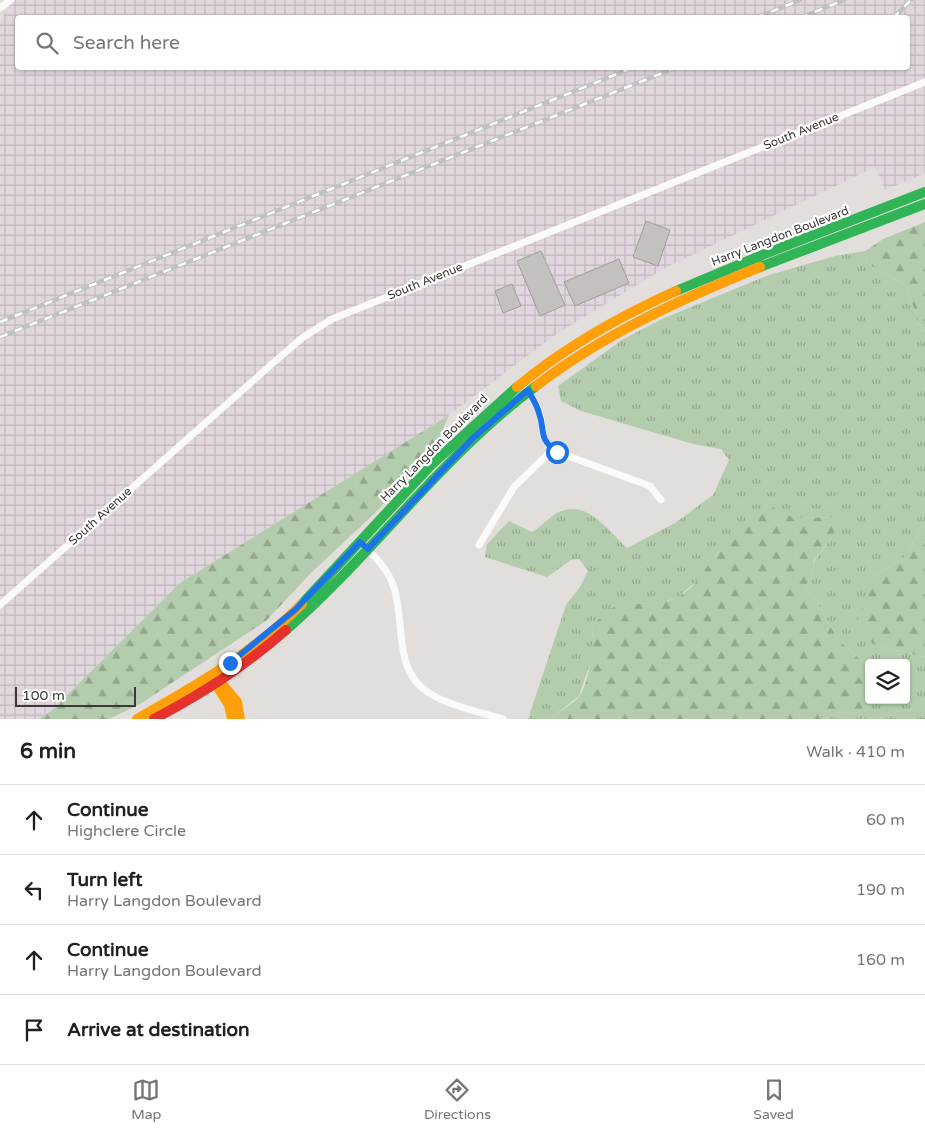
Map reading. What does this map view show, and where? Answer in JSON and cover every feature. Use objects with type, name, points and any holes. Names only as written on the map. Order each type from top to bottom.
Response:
[{"type":"main road","name":"Harry Langdon Boulevard","points":[[137,719],[214,675],[295,610],[364,546],[525,386],[596,331],[658,299],[925,192]]},
{"type":"main road","name":"Harry Langdon Boulevard","points":[[525,386],[593,345],[658,310],[925,204]]},
{"type":"main road","name":"Harry Langdon Boulevard","points":[[154,719],[219,684],[239,670],[296,622],[364,546]]},
{"type":"main road","points":[[239,670],[233,684],[233,695],[239,709],[240,719]]},
{"type":"main road","points":[[214,675],[229,705],[232,719]]},
{"type":"main road","points":[[219,684],[233,695]]},
{"type":"main road","points":[[198,696],[214,697],[229,705]]},
{"type":"street","points":[[0,8],[11,0]]},
{"type":"street","name":"South Avenue","points":[[0,605],[273,362],[302,338],[332,319],[925,82]]},
{"type":"street","points":[[525,386],[540,414],[541,430],[546,444],[553,449],[650,486],[662,500]]},
{"type":"street","points":[[479,545],[514,487],[553,449]]},
{"type":"street","points":[[364,546],[385,568],[394,588],[402,647],[406,665],[412,678],[434,696],[503,719]]},
{"type":"shaded area","points":[[11,0],[925,0],[925,173],[885,190],[875,167],[663,269],[558,333],[449,415],[180,583],[50,712],[38,719],[0,719],[0,24]]},
{"type":"green space","points":[[925,222],[925,331],[922,329],[905,285],[868,264],[865,251],[883,239]]},
{"type":"green space","points":[[865,251],[868,264],[905,285],[922,329],[925,331],[925,523],[905,557],[873,577],[873,644],[925,657],[925,719],[829,719],[837,712],[855,713],[869,709],[871,704],[910,704],[910,659],[865,659],[865,664],[838,640],[818,604],[805,589],[814,569],[813,563],[833,536],[838,517],[794,518],[718,552],[701,577],[677,598],[658,603],[637,604],[592,627],[593,645],[590,664],[579,696],[550,719],[528,719],[566,605],[580,587],[588,571],[579,559],[571,560],[547,577],[485,557],[487,544],[509,521],[532,532],[557,513],[568,509],[578,510],[596,518],[627,548],[675,523],[713,495],[729,460],[721,449],[693,444],[581,411],[561,401],[558,386],[622,340],[662,319],[769,275],[835,256]]},
{"type":"green space","points":[[449,415],[436,446],[375,513],[310,574],[266,621],[140,704],[109,719],[38,719],[50,712],[180,583]]},
{"type":"green space","points":[[773,507],[794,518],[839,517],[833,536],[813,562],[814,569],[805,589],[818,604],[838,640],[865,664],[865,704],[871,704],[869,709],[855,713],[837,712],[829,719],[550,719],[576,700],[583,691],[590,663],[592,627],[608,610],[623,605],[668,601],[683,594],[695,583],[732,539],[751,522]]},
{"type":"green space","points":[[925,523],[925,657],[873,644],[857,622],[873,577],[905,557]]},
{"type":"building","points":[[646,221],[670,230],[658,266],[633,257]]},
{"type":"building","points":[[541,251],[565,305],[540,316],[517,261]]},
{"type":"building","points":[[619,259],[629,283],[575,306],[564,282]]},
{"type":"building","points":[[512,284],[521,306],[503,313],[495,291]]},
{"type":"railway","points":[[763,15],[800,0]]},
{"type":"railway","points":[[807,15],[844,0]]},
{"type":"railway","points":[[896,15],[911,0]]},
{"type":"railway","points":[[0,322],[627,70]]},
{"type":"railway","points":[[0,337],[670,70]]},
{"type":"traffic: fast","points":[[676,291],[767,253],[925,192]]},
{"type":"traffic: fast","points":[[760,267],[925,204]]},
{"type":"traffic: fast","points":[[286,630],[349,569],[470,443],[502,413],[536,386]]},
{"type":"traffic: fast","points":[[302,604],[431,465],[517,387]]},
{"type":"traffic: slow","points":[[536,386],[589,350],[644,319],[760,267]]},
{"type":"traffic: slow","points":[[517,387],[573,346],[634,311],[676,291]]},
{"type":"traffic: slow","points":[[137,719],[223,668],[264,638],[302,604]]},
{"type":"traffic: slow","points":[[217,678],[237,702],[240,719]]},
{"type":"traffic: slow","points":[[214,681],[229,705],[232,719]]},
{"type":"traffic: jam","points":[[154,719],[223,679],[286,630]]},
{"type":"route","points":[[230,663],[313,594],[360,542],[368,549],[431,480],[473,438],[528,390],[540,414],[541,430],[546,444],[557,452]]}]
